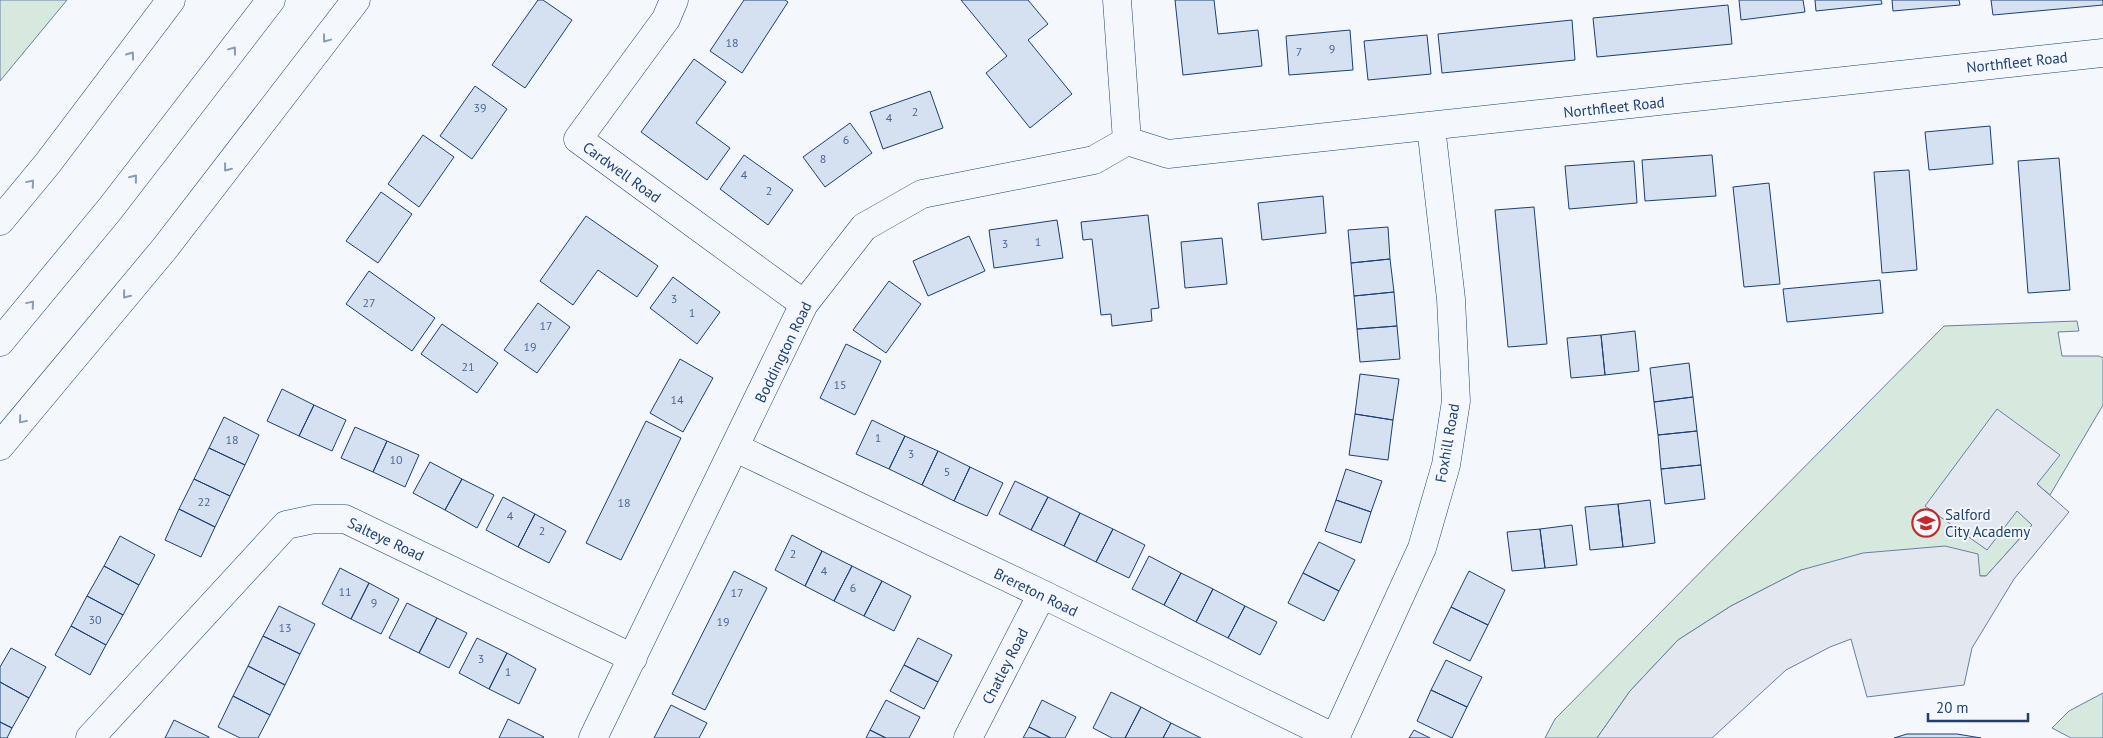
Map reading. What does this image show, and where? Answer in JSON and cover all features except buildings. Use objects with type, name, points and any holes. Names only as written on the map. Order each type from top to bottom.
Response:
[{"type":"main road","points":[[0,221],[54,155],[171,0]]},
{"type":"main road","points":[[0,342],[110,209],[271,0]]},
{"type":"main road","points":[[0,446],[164,248],[356,0]]},
{"type":"main road","name":"Cardwell Road","points":[[674,0],[666,19],[578,139],[804,304]]},
{"type":"main road","points":[[1117,0],[1127,141]]},
{"type":"main road","name":"Northfleet Road","points":[[1127,141],[1168,154],[2103,53]]},
{"type":"main road","name":"Foxhill Road","points":[[1335,738],[1422,548],[1446,465],[1455,392],[1451,299],[1431,127]]},
{"type":"main road","name":"Boddington Road","points":[[594,738],[736,448],[804,304],[864,226],[922,194],[1094,160],[1127,141]]},
{"type":"main road","name":"Brereton Road","points":[[736,448],[1042,594],[1335,738]]},
{"type":"main road","name":"Salteye Road","points":[[90,738],[286,525],[314,519],[346,519],[633,658]]},
{"type":"main road","name":"Chatley Road","points":[[968,738],[1042,594]]},
{"type":"shaded area","points":[[0,0],[67,0],[0,81]]},
{"type":"shaded area","points":[[2077,321],[2079,331],[2058,332],[2062,356],[2099,356],[2103,358],[2103,405],[2050,495],[2037,484],[1997,409],[2017,510],[2032,525],[1986,576],[1801,570],[1731,606],[1678,640],[1630,691],[1597,738],[1545,738],[1555,719],[1944,326]]},
{"type":"shaded area","points":[[1997,409],[2060,455],[2037,484],[2069,512],[2014,579],[1972,648],[1964,685],[1867,697],[1851,639],[1830,647],[1786,670],[1712,738],[1597,738],[1630,691],[1678,640],[1731,606],[1801,570],[1863,553],[1945,546],[1978,554],[1980,576],[1986,576],[2032,525],[2017,511],[1987,550],[1925,506]]},
{"type":"shaded area","points":[[2103,693],[2103,738],[2071,738],[2052,728],[2069,711]]},
{"type":"place","name":"Salford City Academy","points":[[1926,523]]}]
